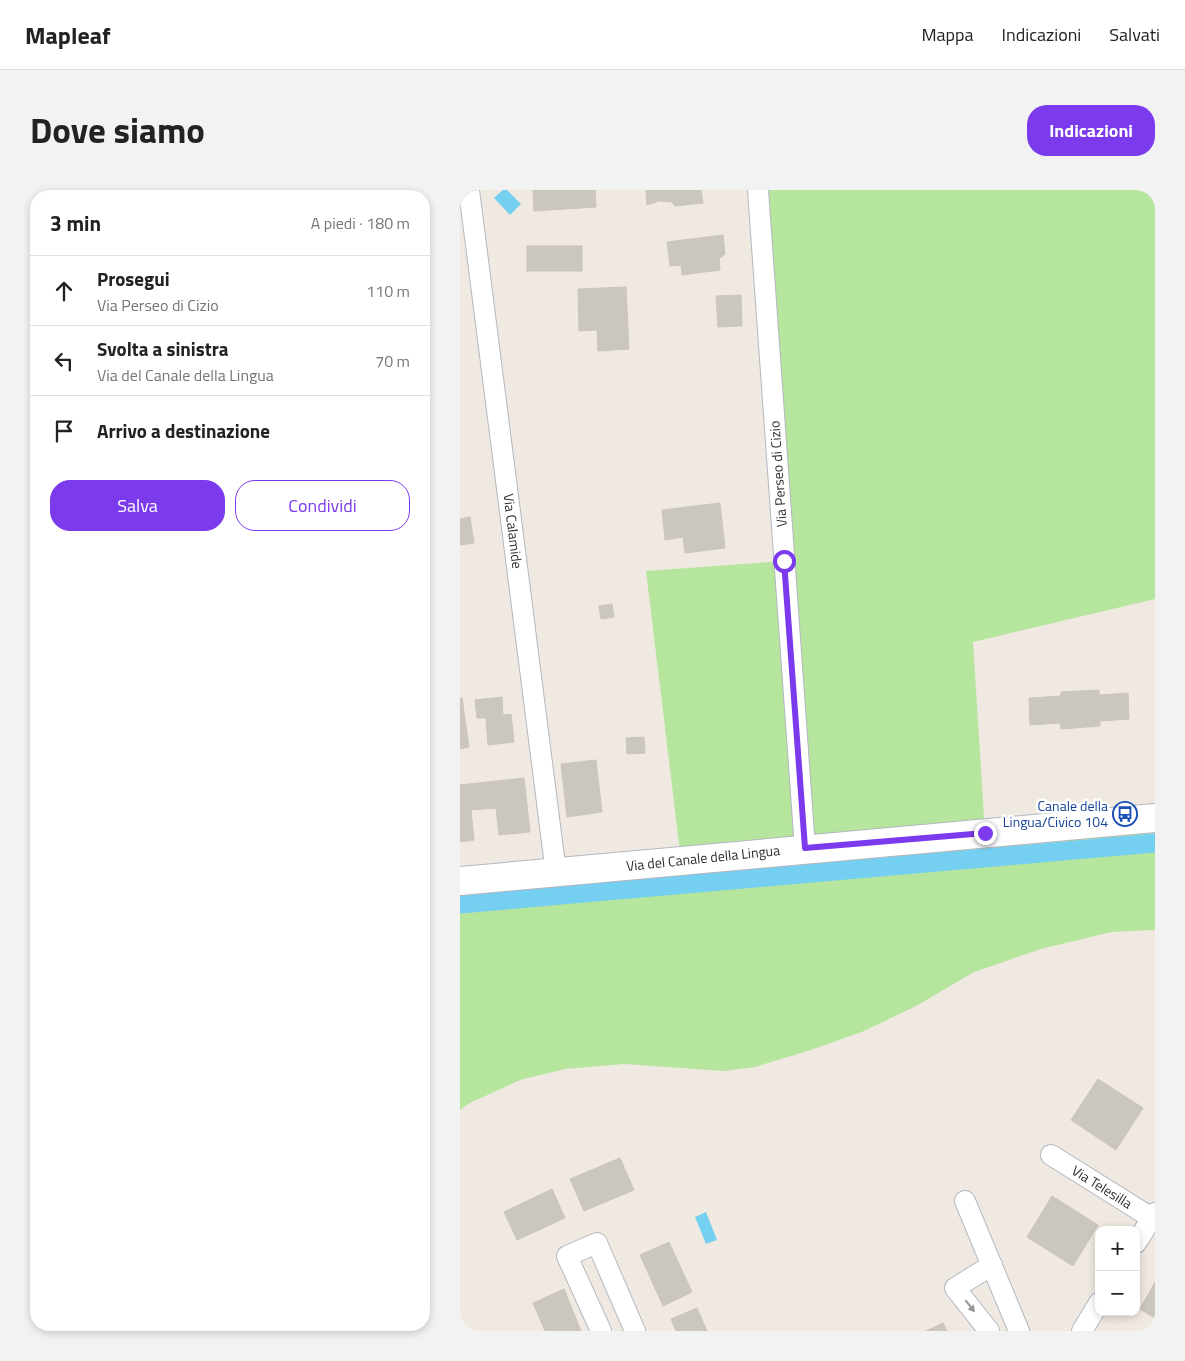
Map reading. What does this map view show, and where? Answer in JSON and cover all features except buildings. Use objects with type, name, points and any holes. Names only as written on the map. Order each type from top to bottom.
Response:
[{"type":"street","name":"Via Calamide","points":[[469,190],[556,873]]},
{"type":"street","name":"Via Perseo di Cizio","points":[[758,190],[805,848]]},
{"type":"street","name":"Via del Canale della Lingua","points":[[460,881],[805,848],[1155,818]]},
{"type":"street","name":"Via Telesilla","points":[[1052,1155],[1154,1217],[1140,1237]]},
{"type":"street","points":[[965,1201],[1019,1331]]},
{"type":"street","points":[[601,1331],[567,1256],[596,1243],[636,1331]]},
{"type":"street","points":[[989,1331],[955,1288],[992,1265]]},
{"type":"street","points":[[1082,1331],[1095,1310]]},
{"type":"green space","points":[[758,190],[1155,190],[1155,599],[973,642],[985,833],[681,860],[646,571],[784,561]]},
{"type":"green space","points":[[1155,828],[1155,930],[1111,932],[1041,949],[974,972],[916,1006],[864,1031],[755,1067],[724,1071],[624,1064],[565,1069],[520,1080],[470,1103],[460,1110],[460,889]]},
{"type":"water","points":[[503,190],[507,190],[521,204],[510,215],[494,198]]},
{"type":"water","points":[[706,1212],[717,1240],[706,1244],[695,1217]]},
{"type":"waterway","points":[[460,904],[1155,843]]},
{"type":"place","name":"Canale della Lingua/Civico 104","points":[[1125,814]]},
{"type":"route","points":[[784,561],[805,848],[985,833]]}]
